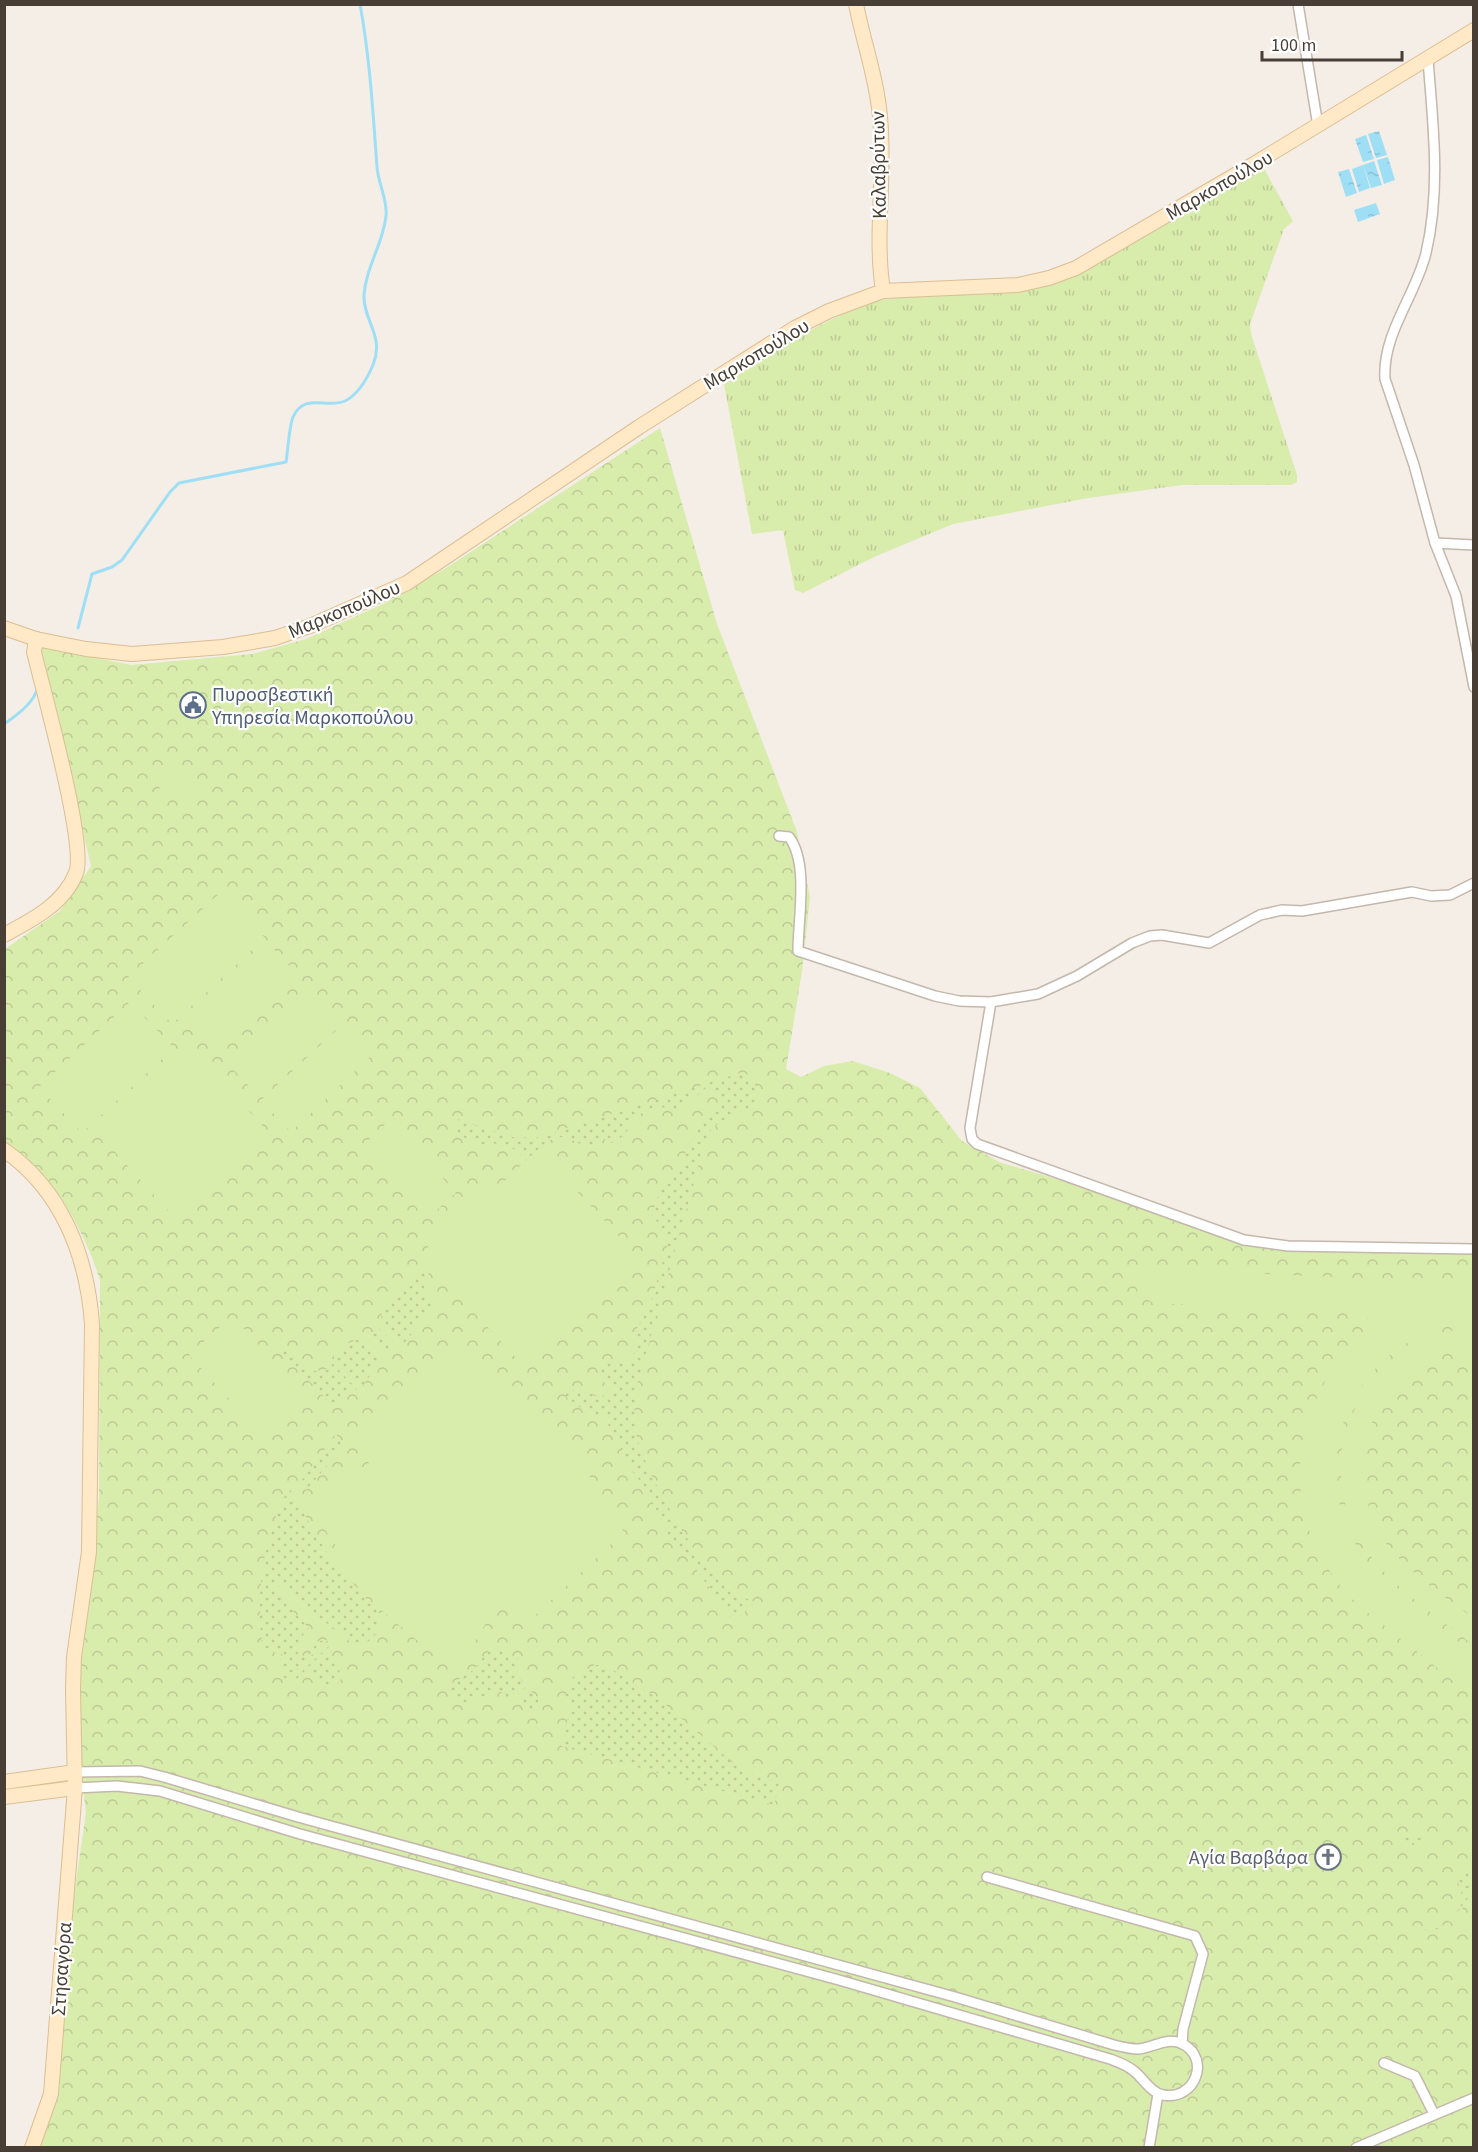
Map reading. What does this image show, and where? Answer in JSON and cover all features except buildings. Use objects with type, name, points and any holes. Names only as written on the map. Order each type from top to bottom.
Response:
[{"type":"main road","name":"Καλαβρύτων","points":[[856,4],[880,115],[882,159],[878,250],[883,291]]},
{"type":"main road","name":"Μαρκοπούλου","points":[[4,628],[36,639],[86,649],[132,654],[223,647],[275,638],[310,626],[407,583],[639,427],[795,328],[856,299],[883,291],[1018,285],[1067,271],[1318,126],[1428,60],[1473,30]]},
{"type":"main road","points":[[4,935],[43,913],[60,898],[75,875],[79,863],[63,776],[34,652],[36,639]]},
{"type":"main road","name":"Στησαγόρα","points":[[4,1150],[28,1167],[48,1194],[82,1260],[89,1288],[92,1323],[89,1552],[74,1657],[75,1788],[51,2094],[32,2148]]},
{"type":"main road","points":[[4,1782],[75,1772]]},
{"type":"main road","points":[[4,1797],[75,1788]]},
{"type":"street","points":[[1298,4],[1318,126]]},
{"type":"street","points":[[1428,60],[1435,152],[1435,203],[1426,253],[1415,286],[1390,340],[1384,364],[1385,379],[1414,465],[1435,543],[1456,596],[1473,687]]},
{"type":"street","points":[[1435,543],[1473,545]]},
{"type":"street","points":[[779,836],[789,837],[793,843],[797,860],[801,902],[798,951],[935,996],[959,1001],[991,1002],[1038,994],[1077,976],[1132,943],[1150,936],[1162,935],[1209,943],[1260,915],[1281,910],[1302,910],[1412,892],[1431,896],[1450,895],[1473,883]]},
{"type":"street","points":[[991,1002],[970,1128],[972,1139],[977,1144],[1244,1240],[1288,1246],[1473,1249]]},
{"type":"street","points":[[75,1772],[140,1771],[298,1817],[382,1838],[955,1997],[1114,2045],[1138,2049],[1169,2041],[1182,2044],[1190,2050],[1197,2066],[1192,2086],[1171,2096],[1158,2094],[1134,2070],[1110,2059],[839,1980],[300,1834],[160,1791],[117,1786],[75,1788]]},
{"type":"street","points":[[377,1853],[382,1838]]},
{"type":"street","points":[[987,1877],[1195,1935],[1203,1954],[1183,2029],[1182,2044]]},
{"type":"street","points":[[1384,2063],[1415,2076],[1434,2114]]},
{"type":"street","points":[[1149,2148],[1158,2094]]},
{"type":"street","points":[[1356,2148],[1473,2098]]},
{"type":"green space","points":[[1262,165],[1293,221],[1284,229],[1250,324],[1251,334],[1297,475],[1297,482],[1291,485],[1182,485],[1088,498],[953,524],[874,557],[803,593],[795,590],[783,530],[752,534],[724,384],[818,326],[879,300],[1000,293],[1047,285],[1070,277]]},
{"type":"green space","points":[[660,428],[717,624],[797,832],[810,897],[802,971],[786,1069],[801,1077],[824,1066],[853,1061],[890,1073],[920,1088],[962,1141],[999,1162],[1096,1191],[1238,1243],[1305,1250],[1473,1253],[1473,2147],[40,2147],[55,2100],[70,1922],[86,1813],[78,1740],[78,1662],[91,1577],[99,1497],[100,1281],[86,1243],[51,1184],[5,1143],[5,949],[60,911],[91,866],[39,646],[131,665],[252,654],[306,639],[385,603],[446,568]]},
{"type":"green space","points":[[192,772],[193,792],[160,794],[158,774]]},
{"type":"green space","points":[[222,891],[265,938],[172,1024],[128,977]]},
{"type":"green space","points":[[267,942],[295,972],[214,1048],[186,1018]]},
{"type":"green space","points":[[311,991],[339,1020],[258,1096],[230,1066]]},
{"type":"green space","points":[[130,1002],[174,1048],[82,1133],[39,1087]]},
{"type":"green space","points":[[343,1024],[372,1055],[291,1132],[261,1100]]},
{"type":"green space","points":[[187,1044],[272,1136],[179,1222],[94,1129]]},
{"type":"green space","points":[[740,1073],[750,1075],[758,1097],[747,1108],[718,1124],[707,1136],[638,1382],[634,1410],[637,1437],[649,1470],[697,1554],[719,1581],[755,1602],[734,1622],[693,1565],[670,1538],[646,1488],[628,1466],[617,1439],[608,1425],[613,1418],[592,1416],[566,1397],[566,1392],[580,1388],[597,1396],[608,1393],[613,1389],[603,1381],[601,1368],[610,1361],[618,1365],[632,1358],[635,1350],[636,1330],[650,1305],[667,1247],[665,1232],[652,1215],[661,1187],[683,1168],[686,1156],[684,1146],[692,1142],[701,1124],[720,1107],[722,1098],[715,1090],[706,1088],[677,1113],[660,1106],[643,1112],[617,1141],[611,1142],[602,1138],[596,1148],[591,1150],[570,1139],[556,1138],[543,1145],[526,1161],[507,1145],[482,1146],[453,1132],[457,1119],[511,1137],[536,1138]]},
{"type":"green space","points":[[390,1120],[456,1193],[427,1219],[361,1147]]},
{"type":"green space","points":[[538,1149],[637,1256],[521,1363],[422,1257],[430,1249],[420,1238],[482,1181],[493,1192]]},
{"type":"green space","points":[[419,1268],[423,1268],[429,1274],[424,1288],[434,1305],[402,1346],[381,1323],[382,1307],[412,1285]]},
{"type":"green space","points":[[1152,1269],[1473,1283],[1473,1320],[1435,1329],[1401,1347],[1374,1371],[1353,1401],[1340,1434],[1335,1471],[1341,1508],[1356,1545],[1367,1561],[1394,1591],[1473,1653],[1473,1697],[1348,1595],[1321,1556],[1307,1522],[1300,1488],[1301,1453],[1309,1418],[1323,1385],[1343,1354],[1371,1321],[1362,1313],[1153,1303],[1138,1294],[1137,1289],[1141,1275]]},
{"type":"green space","points":[[232,1316],[309,1400],[266,1439],[189,1355]]},
{"type":"green space","points":[[1473,1326],[1473,1347],[1447,1353],[1422,1364],[1401,1380],[1384,1399],[1372,1422],[1363,1471],[1366,1497],[1374,1521],[1387,1544],[1416,1575],[1473,1618],[1473,1645],[1401,1588],[1365,1548],[1347,1512],[1341,1475],[1344,1440],[1356,1407],[1376,1378],[1403,1354],[1435,1336]]},
{"type":"green space","points":[[379,1328],[398,1348],[386,1356],[370,1338]]},
{"type":"green space","points":[[363,1338],[381,1359],[362,1387],[333,1356],[345,1344]]},
{"type":"green space","points":[[285,1344],[313,1371],[324,1370],[333,1364],[357,1389],[343,1395],[335,1408],[279,1349]]},
{"type":"green space","points":[[452,1344],[535,1408],[572,1448],[624,1532],[530,1620],[503,1595],[460,1666],[433,1654],[381,1610],[384,1606],[342,1554],[306,1498],[370,1465],[349,1436]]},
{"type":"green space","points":[[336,1434],[342,1443],[341,1450],[306,1490],[299,1484]]},
{"type":"green space","points":[[289,1488],[329,1556],[380,1614],[375,1635],[357,1647],[278,1585],[273,1590],[309,1628],[295,1645],[299,1656],[308,1655],[318,1641],[328,1640],[285,1680],[279,1665],[282,1654],[263,1650],[260,1609],[267,1547],[272,1527]]},
{"type":"green space","points":[[331,1644],[331,1660],[339,1669],[341,1679],[336,1685],[325,1686],[314,1674],[308,1674],[300,1681],[293,1680]]},
{"type":"green space","points":[[491,1647],[518,1658],[518,1675],[526,1687],[513,1699],[499,1691],[470,1702],[463,1702],[449,1693],[448,1686],[475,1669]]},
{"type":"green space","points":[[594,1665],[605,1665],[659,1699],[741,1770],[780,1783],[774,1805],[561,1746],[571,1706],[563,1702],[572,1678]]},
{"type":"green space","points":[[531,1691],[538,1698],[538,1708],[528,1712],[518,1703]]},
{"type":"green space","points":[[1417,1835],[1432,1836],[1421,1847],[1408,1842],[1396,1845],[1390,1849],[1378,1866],[1375,1865],[1392,1845]]},
{"type":"green space","points":[[1468,1872],[1470,1884],[1465,1904],[1453,1920],[1444,1925],[1454,1917],[1463,1898],[1458,1882]]},
{"type":"green space","points":[[1444,1925],[1424,1933],[1423,1930]]},
{"type":"water","points":[[1379,131],[1387,155],[1376,158],[1368,134]]},
{"type":"water","points":[[1366,135],[1374,159],[1363,162],[1355,139]]},
{"type":"water","points":[[1388,157],[1395,180],[1384,184],[1377,160]]},
{"type":"water","points":[[1374,161],[1382,185],[1371,188],[1363,165]]},
{"type":"water","points":[[1363,165],[1370,188],[1359,192],[1352,169]]},
{"type":"water","points":[[1349,169],[1357,193],[1346,197],[1338,172]]},
{"type":"water","points":[[1376,203],[1380,214],[1358,222],[1354,210]]},
{"type":"waterway","points":[[78,628],[92,574],[112,567],[122,560],[170,492],[179,483],[286,462],[292,421],[298,409],[310,403],[345,401],[358,390],[371,370],[377,345],[364,295],[368,275],[382,236],[386,210],[378,173],[369,66],[360,4]]},
{"type":"waterway","points":[[4,724],[28,704],[37,689]]},
{"type":"place","name":"Πυροσβεστική Υπηρεσία Μαρκοπούλου","points":[[193,705]]},
{"type":"place","name":"Αγία Βαρβάρα","points":[[1328,1857]]}]
